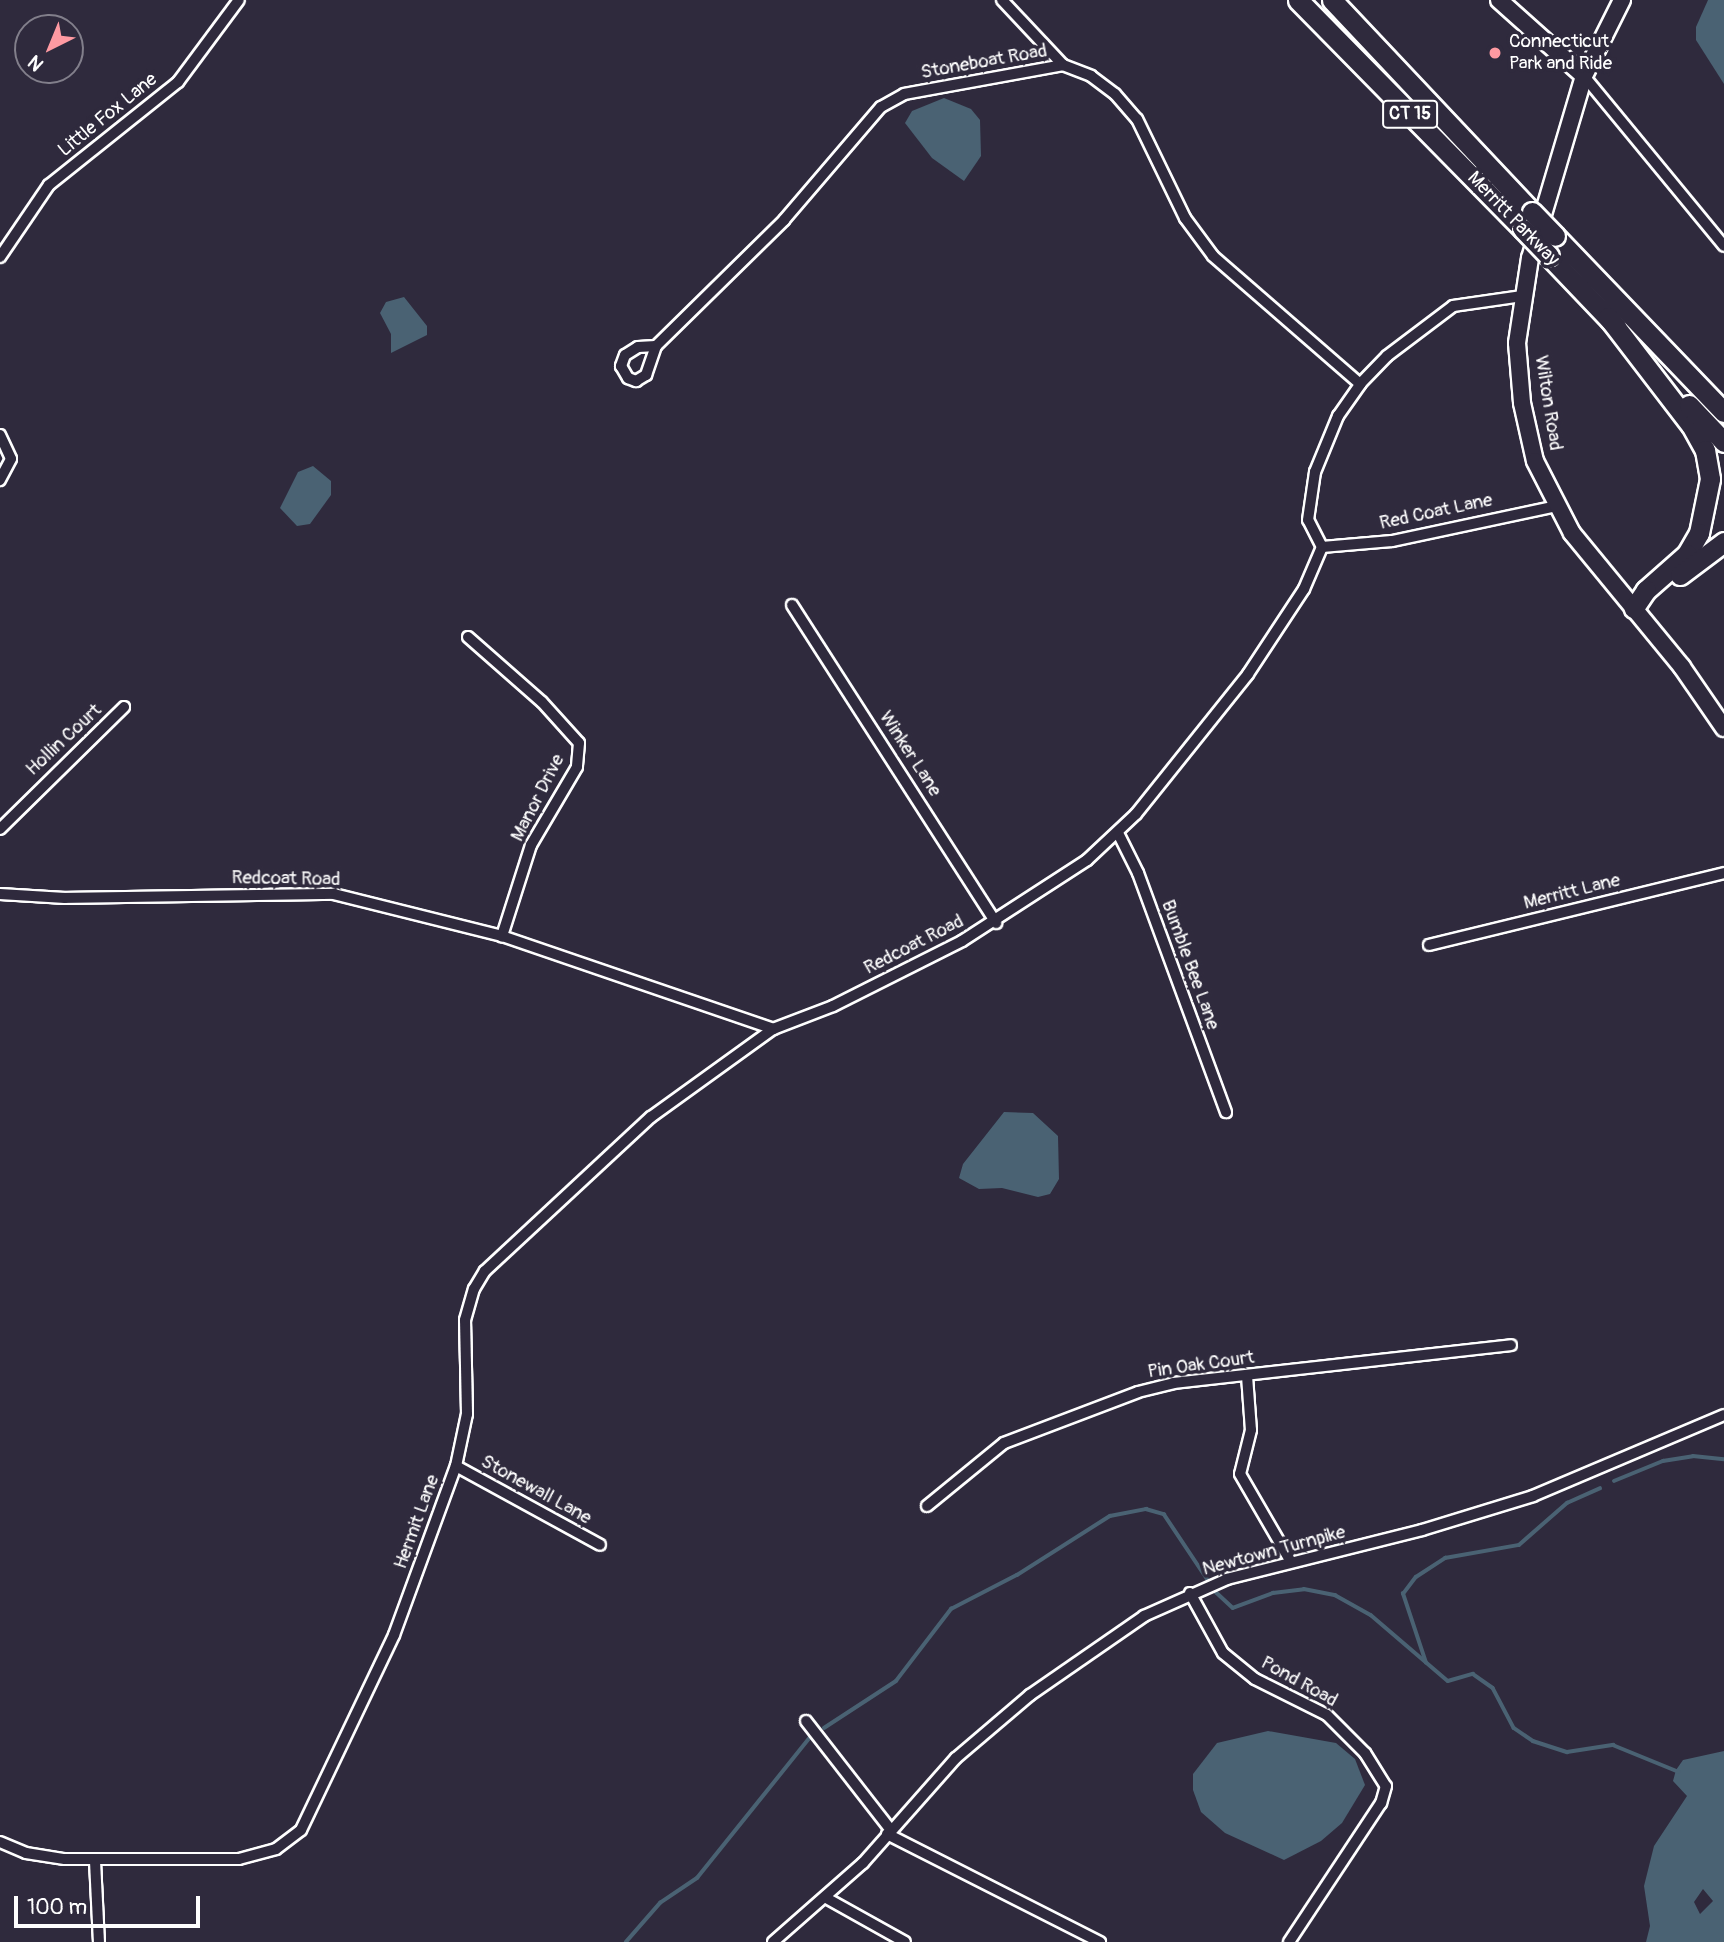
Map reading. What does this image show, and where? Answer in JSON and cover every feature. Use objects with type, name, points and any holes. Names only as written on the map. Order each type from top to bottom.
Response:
[{"type":"highway","name":"Merritt Parkway","points":[[1298,0],[1527,220],[1555,236],[1724,412]]},
{"type":"highway","name":"Merritt Parkway","points":[[1332,0],[1427,100],[1527,220],[1549,256],[1724,442]]},
{"type":"highway","points":[[1349,0],[1427,100]]},
{"type":"highway","points":[[1608,317],[1691,425],[1705,450],[1710,479],[1699,533],[1687,554],[1646,590],[1634,608]]},
{"type":"highway","points":[[1634,608],[1653,599],[1724,542]]},
{"type":"main road","points":[[1499,0],[1584,76]]},
{"type":"main road","name":"Wilton Road","points":[[1622,0],[1584,76],[1522,296],[1517,343],[1522,403],[1535,461],[1572,533],[1634,608],[1724,727]]},
{"type":"street","name":"Little Fox Lane","points":[[0,257],[49,185],[177,82],[239,0]]},
{"type":"street","points":[[1002,0],[1063,65]]},
{"type":"street","name":"Stoneboat Road","points":[[656,346],[784,220],[881,107],[904,94],[1063,65],[1091,76],[1115,94],[1137,118],[1185,218],[1213,256],[1360,384]]},
{"type":"street","points":[[1584,76],[1724,246]]},
{"type":"street","points":[[1322,547],[1308,520],[1315,472],[1338,416],[1360,384],[1387,356],[1453,306],[1522,296]]},
{"type":"street","points":[[0,435],[11,459],[0,480]]},
{"type":"street","name":"Red Coat Lane","points":[[1322,547],[1392,541],[1557,506]]},
{"type":"street","name":"Redcoat Road","points":[[0,894],[65,898],[334,894],[502,936],[773,1029],[833,1006],[996,923],[1058,883],[1118,833],[1283,626],[1322,547]]},
{"type":"street","name":"Winker Lane","points":[[792,605],[996,923]]},
{"type":"street","name":"Manor Drive","points":[[468,637],[542,702],[579,743],[577,767],[531,845],[502,936]]},
{"type":"street","name":"Hollin Court","points":[[0,829],[124,707]]},
{"type":"street","name":"Bumble Bee Lane","points":[[1118,833],[1138,873],[1226,1112]]},
{"type":"street","name":"Merritt Lane","points":[[1429,945],[1724,873]]},
{"type":"street","name":"Hermit Lane","points":[[0,1842],[26,1853],[95,1861],[146,1856],[239,1859],[276,1849],[301,1830],[394,1635],[456,1466],[467,1414],[465,1320],[474,1289],[485,1271],[651,1117],[773,1029]]},
{"type":"street","name":"Pin Oak Court","points":[[927,1506],[1004,1443],[1066,1416],[1174,1383],[1511,1345]]},
{"type":"street","points":[[1247,1376],[1251,1430],[1240,1474],[1291,1562]]},
{"type":"street","name":"Newtown Turnpike","points":[[773,1942],[828,1899],[956,1758],[1030,1695],[1144,1616],[1211,1585],[1422,1530],[1533,1496],[1724,1415]]},
{"type":"street","name":"Stonewall Lane","points":[[456,1466],[600,1545]]},
{"type":"street","name":"Pond Road","points":[[1190,1593],[1210,1638],[1239,1669],[1327,1715],[1383,1776],[1386,1786],[1381,1803],[1289,1942]]},
{"type":"street","points":[[806,1721],[889,1832],[1100,1942]]},
{"type":"street","points":[[95,1861],[99,1942]]},
{"type":"street","points":[[828,1899],[905,1942]]},
{"type":"water","points":[[1708,0],[1724,0],[1724,84],[1696,40],[1696,27]]},
{"type":"water","points":[[944,98],[971,109],[980,120],[981,156],[964,181],[932,158],[905,123],[912,111]]},
{"type":"water","points":[[404,297],[427,326],[427,335],[391,353],[391,334],[380,313],[386,302]]},
{"type":"water","points":[[313,466],[331,481],[331,495],[310,524],[297,526],[280,508],[298,472]]},
{"type":"water","points":[[1004,1112],[1033,1113],[1058,1136],[1059,1179],[1050,1194],[1038,1197],[1002,1188],[979,1189],[959,1178],[963,1164]]},
{"type":"water","points":[[1268,1731],[1336,1743],[1355,1759],[1365,1785],[1342,1823],[1321,1841],[1284,1860],[1225,1833],[1201,1812],[1193,1790],[1193,1774],[1217,1743]]},
{"type":"water","points":[[1724,1751],[1724,1942],[1646,1942],[1650,1926],[1644,1886],[1654,1846],[1687,1796],[1673,1781],[1683,1760]],"holes":[[[1703,1889],[1713,1901],[1700,1914],[1694,1902]]]},
{"type":"waterway","points":[[1614,1481],[1663,1461],[1693,1456],[1724,1459]]},
{"type":"waterway","points":[[1426,1663],[1403,1594],[1416,1577],[1445,1558],[1519,1545],[1567,1503],[1600,1488]]},
{"type":"waterway","points":[[824,1728],[896,1681],[951,1609],[1017,1575],[1110,1516],[1146,1509],[1164,1514],[1216,1592],[1233,1608],[1273,1593],[1304,1589],[1335,1595],[1371,1615],[1448,1681],[1473,1674],[1493,1688],[1514,1728],[1533,1741],[1567,1752],[1613,1745],[1679,1772]]},
{"type":"waterway","points":[[626,1942],[660,1903],[697,1878],[812,1735]]},
{"type":"place","name":"Connecticut Park and Ride","points":[[1495,53]]}]
